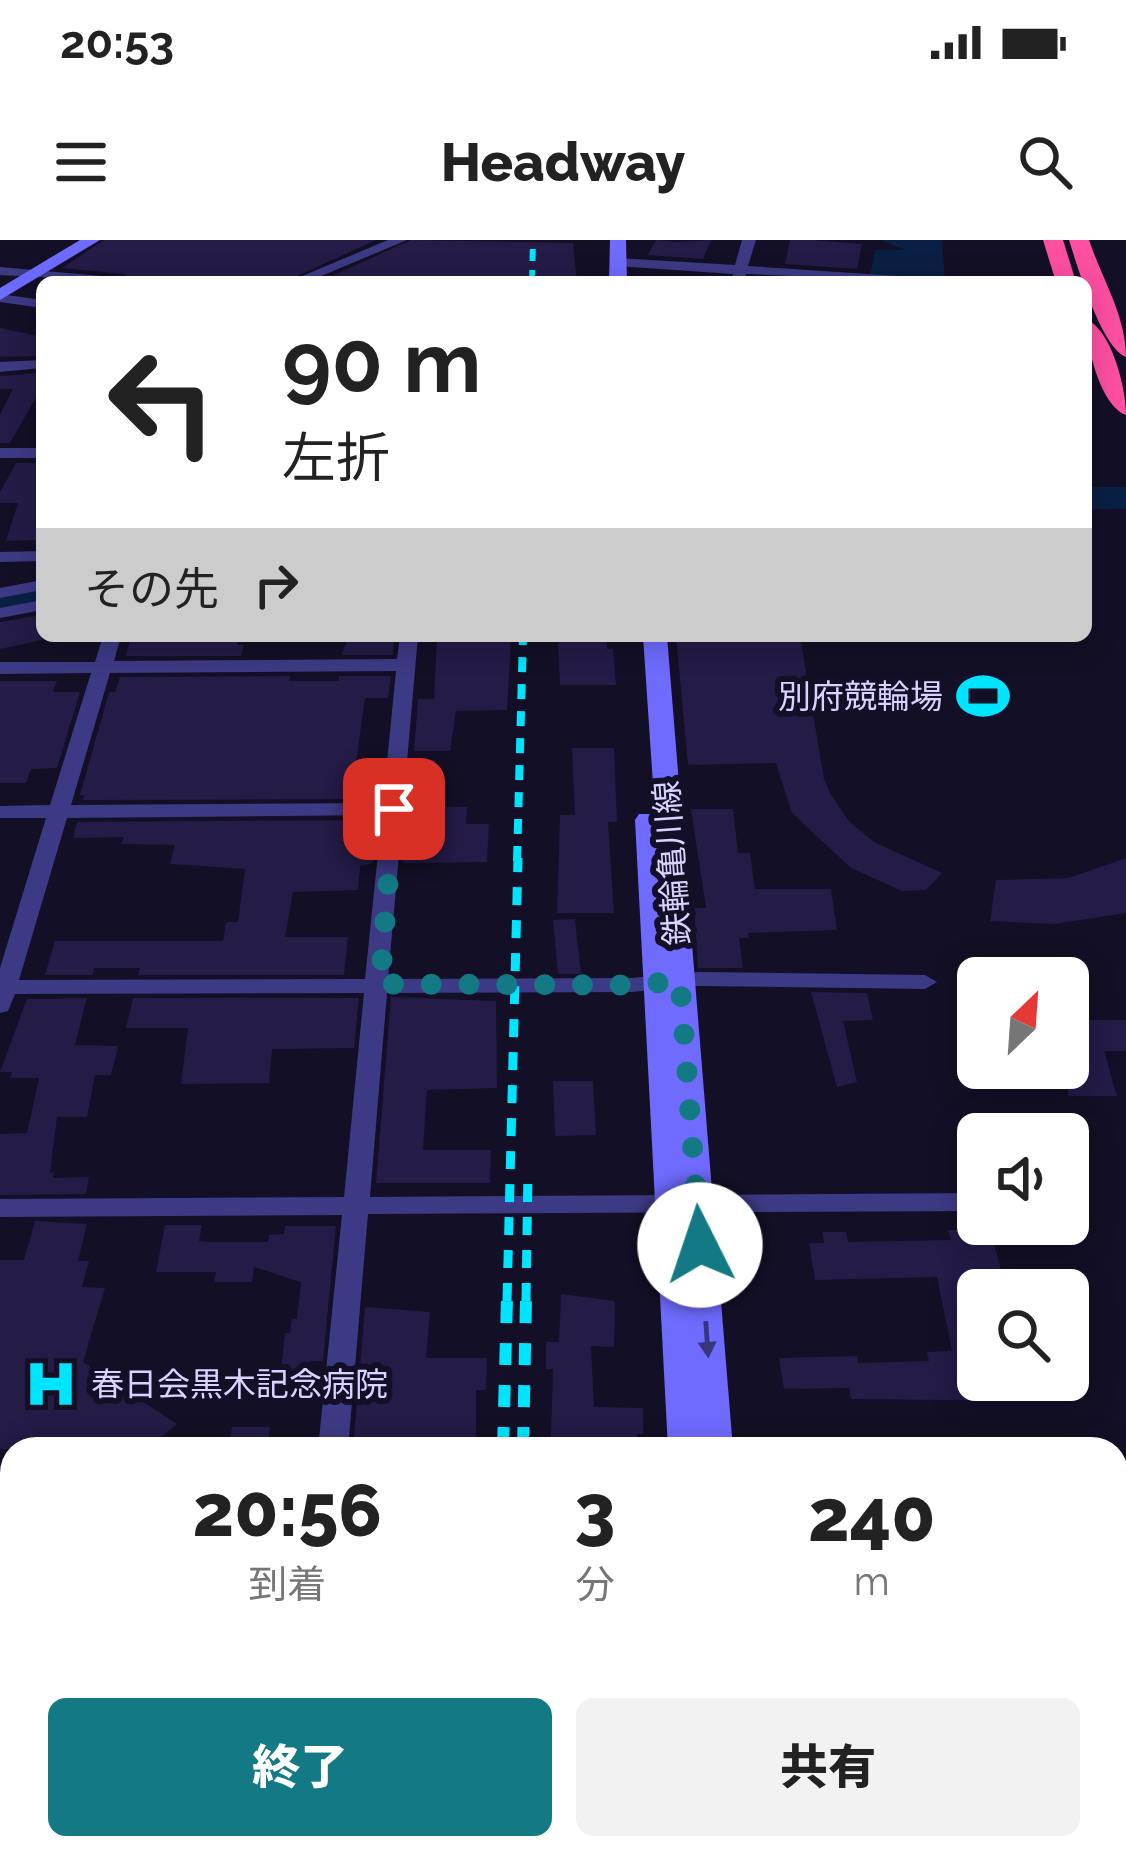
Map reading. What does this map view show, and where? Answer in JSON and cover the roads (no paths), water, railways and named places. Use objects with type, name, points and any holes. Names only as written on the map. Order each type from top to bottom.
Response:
[{"type":"highway","points":[[1053,240],[1064,276]]},
{"type":"highway","points":[[1079,240],[1091,276]]},
{"type":"highway","points":[[1092,280],[1126,350]]},
{"type":"highway","points":[[1092,338],[1126,408]]},
{"type":"main road","points":[[39,275],[92,240]]},
{"type":"main road","points":[[618,240],[618,272]]},
{"type":"main road","points":[[0,297],[36,277]]},
{"type":"main road","name":"鉄輪亀川線","points":[[638,642],[684,1204],[713,1437]]},
{"type":"main road","name":"鉄輪亀川線","points":[[655,642],[669,982]]},
{"type":"main road","name":"鉄輪亀川線","points":[[684,1204],[686,1437]]},
{"type":"street","points":[[343,240],[380,248]]},
{"type":"street","points":[[310,276],[400,240]]},
{"type":"street","points":[[618,272],[739,276],[749,240]]},
{"type":"street","points":[[0,271],[51,276]]},
{"type":"street","points":[[0,297],[36,303]]},
{"type":"street","points":[[0,367],[36,364]]},
{"type":"street","points":[[0,453],[36,453]]},
{"type":"street","points":[[0,557],[36,556]]},
{"type":"street","points":[[0,593],[36,586]]},
{"type":"street","points":[[0,613],[36,606]]},
{"type":"street","points":[[110,642],[2,993],[380,984],[925,982]]},
{"type":"street","points":[[334,1437],[408,642]]},
{"type":"street","points":[[0,668],[406,665]]},
{"type":"street","points":[[0,812],[394,809]]},
{"type":"street","points":[[0,1208],[957,1202]]},
{"type":"water","points":[[881,240],[942,240],[945,276],[870,276],[875,250],[905,250]]},
{"type":"waterway","points":[[1092,498],[1126,498]]},
{"type":"waterway","points":[[0,605],[36,599]]},
{"type":"railway","points":[[532,276],[533,240]]},
{"type":"railway","points":[[517,861],[523,642]]},
{"type":"railway","points":[[507,1301],[518,858]]},
{"type":"railway","points":[[526,1301],[528,1170]]},
{"type":"railway","points":[[503,1437],[507,1298]]},
{"type":"railway","points":[[523,1437],[526,1298]]},
{"type":"place","name":"別府競輪場","points":[[983,696]]},
{"type":"place","name":"春日会黒木記念病院","points":[[51,1384]]}]
